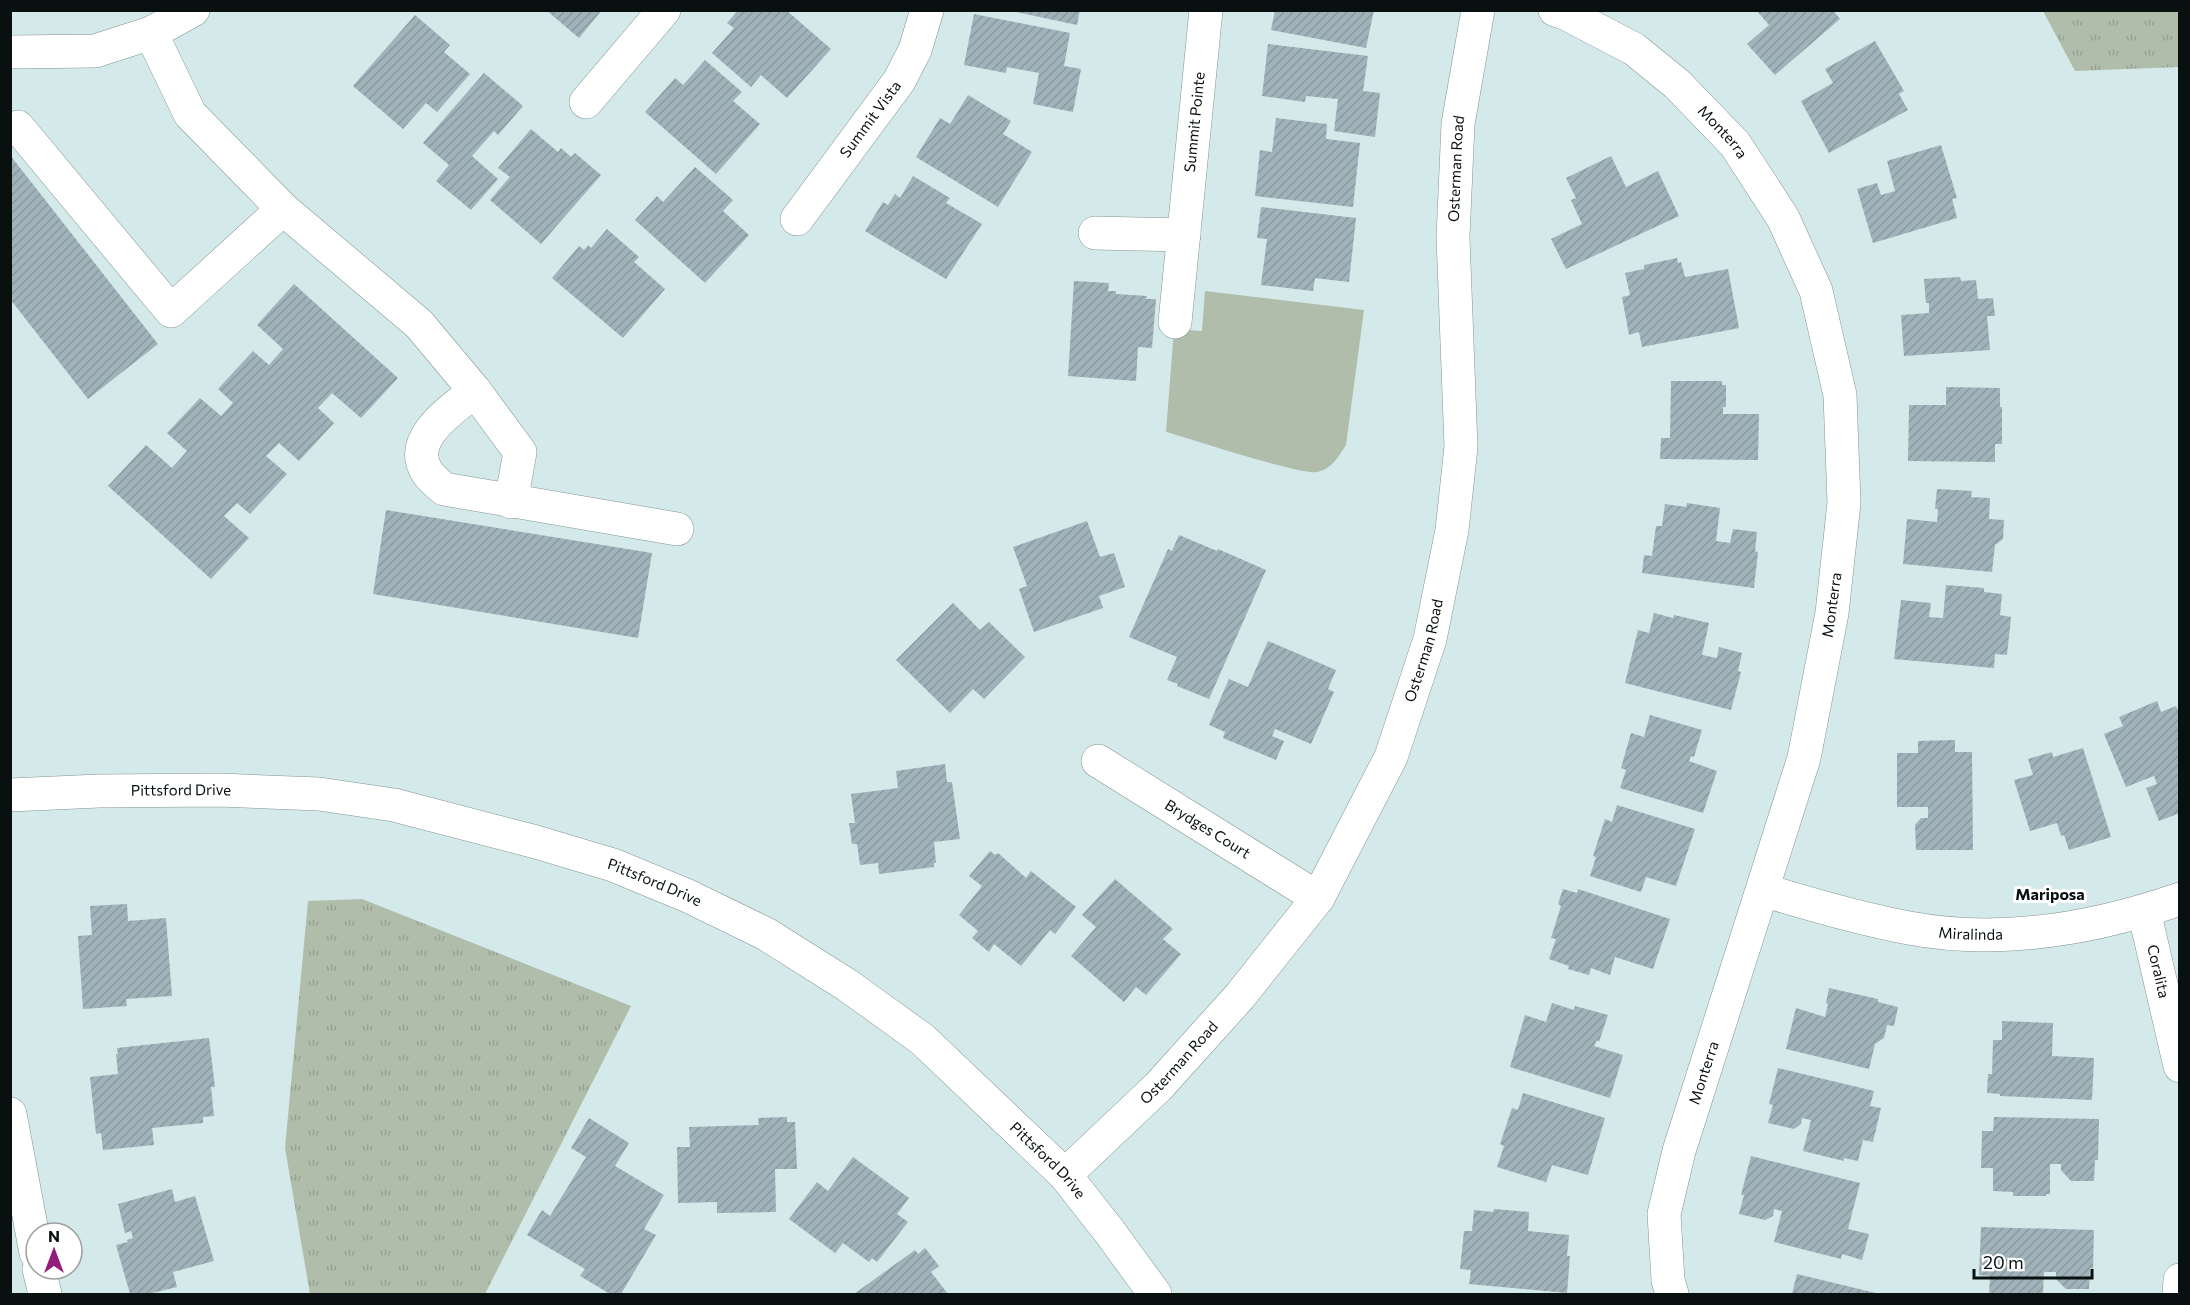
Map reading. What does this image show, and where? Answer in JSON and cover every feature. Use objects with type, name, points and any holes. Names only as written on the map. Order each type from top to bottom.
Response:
[{"type":"street","points":[[10,52],[95,51],[151,33],[193,10]]},
{"type":"street","points":[[586,102],[664,10]]},
{"type":"street","name":"Summit Pointe","points":[[1175,322],[1206,10]]},
{"type":"street","name":"Osterman Road","points":[[1065,1175],[1158,1087],[1240,996],[1318,898],[1391,757],[1430,639],[1452,530],[1461,447],[1453,237],[1458,124],[1478,10]]},
{"type":"street","name":"Monterra","points":[[1555,10],[1634,49],[1677,84],[1735,144],[1783,218],[1816,291],[1840,395],[1844,503],[1832,613],[1804,758],[1679,1151],[1664,1214],[1668,1280],[1672,1294]]},
{"type":"street","name":"Summit Vista","points":[[797,219],[899,81],[915,50],[923,12]]},
{"type":"street","points":[[151,33],[190,114],[284,209],[419,324],[475,391],[520,452],[511,502]]},
{"type":"street","points":[[18,127],[171,311],[284,209]]},
{"type":"street","points":[[1095,233],[1184,235]]},
{"type":"street","points":[[475,391],[436,423],[425,438],[422,460],[427,472],[444,489],[677,529]]},
{"type":"street","name":"Brydges Court","points":[[1098,761],[1318,898]]},
{"type":"street","name":"Pittsford Drive","points":[[10,795],[99,791],[219,790],[319,794],[394,805],[465,822],[613,865],[688,896],[766,934],[847,984],[922,1039],[1065,1175],[1155,1294]]},
{"type":"street","name":"Miralinda","points":[[1763,890],[1833,911],[1911,928],[1970,934],[2022,934],[2072,928],[2144,911],[2180,899]]},
{"type":"street","name":"Coralita","points":[[2144,911],[2180,1066]]},
{"type":"street","points":[[10,1114],[30,1221]]},
{"type":"street","points":[[2179,1294],[2180,1280]]},
{"type":"green space","points":[[2043,11],[2179,11],[2179,67],[2075,71]]},
{"type":"green space","points":[[1205,291],[1364,310],[1346,445],[1327,468],[1317,472],[1307,472],[1244,456],[1166,432],[1174,329],[1202,331]]},
{"type":"green space","points":[[362,899],[631,1006],[485,1294],[310,1294],[285,1148],[308,901]]},
{"type":"building","points":[[546,10],[602,10],[579,38]]},
{"type":"building","points":[[738,10],[786,10],[831,49],[787,98],[761,75],[751,87],[712,53],[734,28],[727,23]]},
{"type":"building","points":[[1006,10],[1080,10],[1077,25]]},
{"type":"building","points":[[1275,10],[1374,10],[1366,48],[1271,30]]},
{"type":"building","points":[[1756,10],[1833,10],[1840,19],[1775,75],[1747,44],[1769,25]]},
{"type":"building","points":[[974,14],[1070,33],[1064,66],[1081,69],[1073,112],[1033,104],[1039,73],[1007,67],[1006,73],[964,65]]},
{"type":"building","points":[[415,15],[450,45],[444,52],[470,74],[437,112],[426,103],[403,129],[353,86]]},
{"type":"building","points":[[1875,41],[1904,91],[1899,94],[1908,110],[1829,153],[1801,101],[1833,83],[1825,69]]},
{"type":"building","points":[[1268,44],[1368,56],[1363,91],[1380,93],[1375,137],[1334,131],[1338,99],[1306,96],[1305,102],[1262,96]]},
{"type":"building","points":[[705,60],[742,92],[733,101],[760,124],[716,174],[645,112],[675,78],[683,85]]},
{"type":"building","points":[[484,73],[523,106],[498,135],[494,131],[472,156],[498,179],[471,210],[436,181],[449,165],[423,143]]},
{"type":"building","points":[[968,95],[1011,121],[1003,134],[1032,152],[998,207],[916,157],[940,118],[950,124]]},
{"type":"building","points":[[1276,118],[1327,124],[1326,139],[1360,143],[1353,207],[1255,196],[1260,150],[1272,152]]},
{"type":"building","points":[[531,129],[558,152],[561,148],[571,157],[575,153],[601,175],[541,244],[490,200],[510,177],[498,168]]},
{"type":"building","points":[[1941,145],[1957,198],[1952,199],[1957,218],[1873,243],[1857,189],[1877,183],[1881,195],[1895,191],[1887,161]]},
{"type":"building","points":[[10,155],[158,344],[88,399],[10,299]]},
{"type":"building","points":[[1611,156],[1626,187],[1658,171],[1679,216],[1566,269],[1551,239],[1582,224],[1571,200],[1576,198],[1566,178]]},
{"type":"building","points":[[695,167],[733,200],[723,211],[749,235],[705,283],[635,220],[657,196],[663,202]]},
{"type":"building","points":[[913,176],[950,198],[946,203],[982,224],[946,279],[865,231],[883,202],[888,205],[895,194],[900,198]]},
{"type":"building","points":[[1261,207],[1356,218],[1349,282],[1315,278],[1313,291],[1261,285],[1267,239],[1257,238]]},
{"type":"building","points":[[607,229],[639,257],[634,262],[665,289],[623,338],[552,278],[579,246],[584,250],[588,245],[591,248]]},
{"type":"building","points":[[1677,258],[1678,263],[1681,262],[1685,277],[1728,269],[1739,328],[1642,347],[1639,332],[1629,335],[1622,297],[1630,295],[1625,273],[1644,269],[1644,265]]},
{"type":"building","points":[[1960,277],[1961,281],[1976,280],[1978,299],[1993,298],[1995,316],[1987,316],[1990,350],[1904,356],[1901,315],[1929,313],[1924,279]]},
{"type":"building","points":[[1074,281],[1109,283],[1108,291],[1116,291],[1116,294],[1147,296],[1146,299],[1156,299],[1152,348],[1138,347],[1136,381],[1068,376]]},
{"type":"building","points":[[294,284],[398,378],[361,418],[332,393],[318,408],[334,423],[299,461],[279,443],[266,456],[287,474],[250,514],[237,503],[224,516],[249,538],[211,579],[108,486],[146,445],[172,468],[187,451],[167,433],[200,398],[221,416],[233,403],[218,389],[253,351],[269,365],[283,349],[257,325]]},
{"type":"building","points":[[1671,381],[1722,381],[1722,385],[1726,385],[1726,407],[1723,407],[1723,414],[1759,414],[1758,460],[1660,459],[1661,438],[1670,438]]},
{"type":"building","points":[[1946,387],[2000,388],[2002,444],[1995,444],[1995,462],[1908,461],[1909,405],[1946,405]]},
{"type":"building","points":[[1937,489],[1972,491],[1971,497],[1990,498],[1989,519],[2004,520],[2003,539],[1995,545],[1992,572],[1903,564],[1907,519],[1937,522],[1938,509],[1935,509]]},
{"type":"building","points":[[1687,503],[1720,508],[1716,541],[1730,543],[1733,529],[1757,532],[1755,551],[1758,552],[1754,588],[1642,573],[1644,555],[1652,556],[1656,526],[1662,526],[1665,504],[1686,507]]},
{"type":"building","points":[[386,510],[652,553],[638,638],[373,594]]},
{"type":"building","points":[[1087,521],[1100,557],[1114,553],[1125,587],[1099,596],[1103,608],[1034,632],[1019,589],[1027,586],[1013,547]]},
{"type":"building","points":[[1179,535],[1266,570],[1209,699],[1167,680],[1177,657],[1129,637],[1168,549],[1172,551]]},
{"type":"building","points":[[1946,585],[1984,588],[1984,592],[2002,594],[2000,615],[2011,617],[2007,655],[1995,654],[1994,668],[1894,659],[1901,600],[1931,603],[1929,617],[1943,618]]},
{"type":"building","points":[[953,603],[980,630],[989,622],[1025,657],[984,699],[973,689],[950,713],[896,660]]},
{"type":"building","points":[[1654,613],[1709,623],[1702,655],[1717,658],[1719,647],[1742,653],[1738,671],[1741,672],[1731,710],[1625,683],[1638,630],[1649,633]]},
{"type":"building","points":[[1268,641],[1336,670],[1328,689],[1334,692],[1311,744],[1275,729],[1272,736],[1284,741],[1276,760],[1223,738],[1225,732],[1209,725],[1229,679],[1248,687]]},
{"type":"building","points":[[2157,701],[2161,712],[2176,706],[2180,714],[2180,813],[2159,821],[2146,788],[2157,784],[2154,776],[2126,787],[2104,734],[2123,726],[2119,717]]},
{"type":"building","points":[[1650,715],[1702,730],[1694,757],[1691,756],[1689,761],[1717,771],[1703,813],[1620,788],[1626,770],[1621,768],[1631,733],[1644,737]]},
{"type":"building","points":[[1955,740],[1955,752],[1972,752],[1973,850],[1916,850],[1915,825],[1921,818],[1928,818],[1928,807],[1897,807],[1897,753],[1918,753],[1918,741]]},
{"type":"building","points":[[2083,748],[2111,837],[2069,850],[2057,823],[2030,831],[2014,780],[2033,775],[2028,759],[2052,752],[2053,757]]},
{"type":"building","points":[[945,764],[947,782],[952,782],[960,839],[934,842],[936,863],[934,867],[879,874],[878,863],[860,865],[857,844],[852,844],[849,823],[855,823],[851,794],[898,788],[896,771]]},
{"type":"building","points":[[1617,805],[1695,829],[1676,886],[1646,877],[1641,892],[1590,876],[1596,857],[1593,856],[1605,819],[1612,822]]},
{"type":"building","points":[[990,851],[995,855],[998,853],[1026,878],[1031,871],[1076,907],[1055,934],[1050,930],[1021,966],[994,944],[989,952],[972,938],[978,931],[959,915],[982,886],[969,876]]},
{"type":"building","points":[[1115,879],[1173,929],[1163,939],[1181,954],[1146,995],[1136,987],[1124,1002],[1071,956],[1096,927],[1082,915]]},
{"type":"building","points":[[1563,889],[1577,893],[1578,889],[1670,919],[1653,969],[1615,957],[1610,975],[1591,968],[1589,975],[1568,969],[1569,966],[1549,959],[1556,939],[1551,938],[1561,906],[1558,904]]},
{"type":"building","points":[[127,904],[128,921],[166,918],[172,996],[126,999],[127,1006],[83,1009],[78,936],[92,935],[90,906]]},
{"type":"building","points":[[1829,988],[1878,999],[1878,1002],[1898,1007],[1894,1026],[1887,1025],[1884,1038],[1875,1044],[1869,1069],[1786,1049],[1796,1008],[1825,1017]]},
{"type":"building","points":[[1552,1003],[1574,1010],[1575,1006],[1608,1015],[1599,1042],[1597,1040],[1594,1046],[1623,1055],[1610,1098],[1510,1067],[1525,1015],[1546,1022]]},
{"type":"building","points":[[2002,1021],[2053,1023],[2052,1056],[2094,1058],[2092,1100],[2000,1096],[2000,1094],[1987,1093],[1988,1074],[1992,1074],[1993,1040],[2002,1040]]},
{"type":"building","points":[[209,1038],[215,1087],[211,1087],[214,1116],[203,1117],[203,1123],[152,1128],[154,1145],[103,1150],[101,1133],[96,1134],[90,1077],[118,1074],[117,1048]]},
{"type":"building","points":[[1778,1068],[1874,1091],[1870,1106],[1881,1108],[1873,1142],[1863,1140],[1858,1161],[1844,1158],[1844,1161],[1803,1151],[1811,1120],[1802,1118],[1801,1124],[1794,1129],[1768,1123],[1773,1105],[1769,1104]]},
{"type":"building","points":[[1523,1093],[1605,1118],[1588,1175],[1552,1165],[1546,1182],[1497,1167],[1504,1146],[1500,1144],[1512,1108],[1518,1110]]},
{"type":"building","points":[[787,1117],[787,1122],[795,1122],[797,1169],[775,1169],[776,1212],[717,1213],[717,1202],[678,1203],[677,1147],[690,1147],[689,1127],[759,1125],[758,1118]]},
{"type":"building","points":[[1994,1117],[2099,1119],[2098,1160],[2095,1160],[2094,1181],[2071,1181],[2061,1170],[2061,1164],[2050,1164],[2050,1194],[2046,1196],[2013,1196],[2013,1192],[1993,1191],[1993,1168],[1981,1168],[1982,1131],[1993,1131]]},
{"type":"building","points":[[589,1118],[629,1143],[615,1166],[664,1195],[644,1229],[656,1235],[621,1294],[610,1294],[580,1276],[585,1269],[527,1235],[542,1210],[550,1216],[586,1157],[571,1148]]},
{"type":"building","points":[[1751,1156],[1860,1183],[1848,1229],[1869,1234],[1862,1260],[1842,1254],[1841,1259],[1774,1242],[1782,1211],[1774,1209],[1773,1216],[1765,1220],[1739,1214],[1744,1195],[1741,1195]]},
{"type":"building","points":[[853,1157],[909,1198],[897,1214],[908,1222],[877,1262],[872,1258],[869,1262],[843,1243],[835,1253],[789,1219],[817,1182],[828,1191]]},
{"type":"building","points":[[172,1189],[175,1202],[195,1196],[214,1261],[173,1272],[177,1287],[148,1294],[130,1294],[116,1245],[133,1238],[131,1231],[125,1233],[118,1204]]},
{"type":"building","points":[[1494,1209],[1529,1212],[1528,1231],[1569,1235],[1567,1293],[1469,1284],[1471,1270],[1460,1269],[1464,1231],[1472,1231],[1474,1210],[1493,1212]]},
{"type":"building","points":[[1981,1227],[2094,1230],[2093,1269],[2090,1268],[2089,1289],[2066,1289],[2056,1279],[2056,1272],[2044,1272],[2043,1294],[1989,1294],[1990,1276],[1979,1275]]},
{"type":"building","points":[[925,1248],[939,1266],[931,1272],[948,1294],[854,1294],[915,1250],[918,1254]]},
{"type":"building","points":[[1797,1274],[1880,1294],[1792,1294]]},
{"type":"district","name":"Mariposa","points":[[2050,894]]}]
